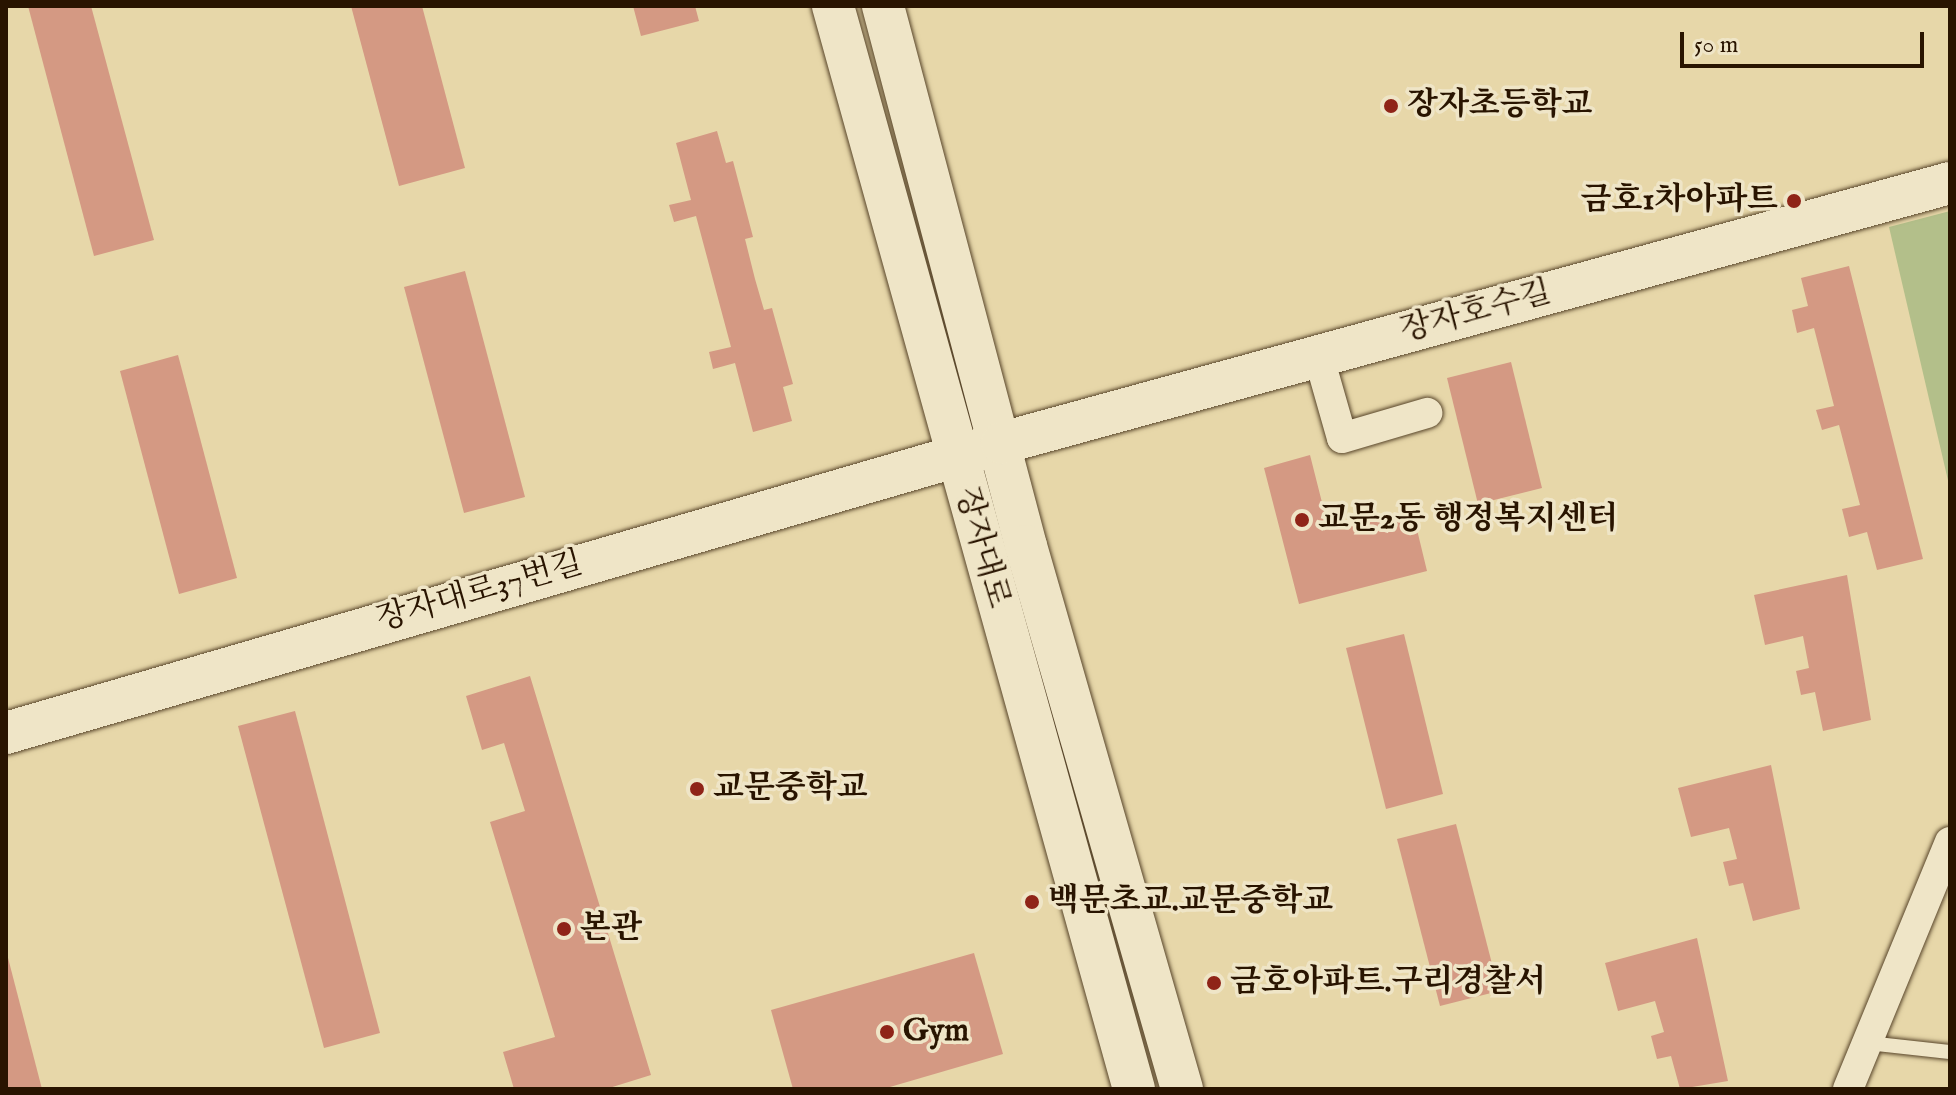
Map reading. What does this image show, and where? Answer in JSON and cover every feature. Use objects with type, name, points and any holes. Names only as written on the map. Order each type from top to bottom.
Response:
[{"type":"street","name":"장자대로","points":[[833,6],[955,457],[1134,1089]]},
{"type":"street","name":"장자대로","points":[[883,6],[1182,1089]]},
{"type":"street","name":"장자호수길","points":[[1002,443],[1950,183]]},
{"type":"street","points":[[1318,354],[1342,438],[1427,413]]},
{"type":"street","name":"장자대로37번길","points":[[6,733],[1002,443]]},
{"type":"street","points":[[1848,1089],[1950,842]]},
{"type":"lane","points":[[1868,1043],[1950,1052]]},
{"type":"green space","points":[[1950,211],[1950,489],[1889,227]]},
{"type":"building","points":[[28,6],[91,6],[154,240],[94,256]]},
{"type":"building","points":[[351,6],[422,6],[465,168],[399,186]]},
{"type":"building","points":[[633,6],[695,6],[699,21],[641,36]]},
{"type":"building","points":[[717,131],[726,163],[733,161],[753,237],[745,239],[755,279],[764,310],[772,308],[793,384],[783,387],[792,421],[753,432],[735,363],[713,369],[709,352],[731,347],[696,216],[674,222],[669,205],[691,200],[676,143]]},
{"type":"building","points":[[1849,266],[1923,559],[1877,570],[1867,532],[1849,537],[1842,509],[1860,505],[1839,425],[1822,430],[1816,410],[1834,406],[1814,328],[1797,333],[1792,310],[1808,306],[1801,278]]},
{"type":"building","points":[[465,271],[525,497],[464,513],[404,287]]},
{"type":"building","points":[[178,355],[237,578],[179,594],[120,371]]},
{"type":"building","points":[[1511,362],[1542,488],[1478,504],[1447,378]]},
{"type":"building","name":"교문2동 행정복지센터","points":[[1310,455],[1329,530],[1412,509],[1427,571],[1299,604],[1264,468]]},
{"type":"building","points":[[1847,575],[1871,720],[1823,731],[1815,692],[1801,695],[1796,671],[1809,668],[1803,636],[1765,645],[1754,595]]},
{"type":"building","points":[[1404,634],[1443,794],[1386,809],[1346,648]]},
{"type":"building","name":"본관","points":[[530,676],[651,1075],[606,1089],[514,1089],[503,1052],[555,1037],[490,822],[525,811],[504,743],[482,750],[466,696]]},
{"type":"building","points":[[295,711],[380,1033],[324,1048],[238,726]]},
{"type":"building","points":[[1771,765],[1800,909],[1753,921],[1743,883],[1729,886],[1723,862],[1737,859],[1729,828],[1691,837],[1678,788]]},
{"type":"building","points":[[1456,824],[1499,991],[1440,1006],[1397,839]]},
{"type":"building","points":[[1697,938],[1728,1081],[1680,1089],[1671,1056],[1657,1059],[1651,1036],[1664,1032],[1655,1001],[1618,1011],[1605,963]]},
{"type":"building","name":"Gym","points":[[974,953],[1003,1054],[883,1089],[793,1089],[771,1010]]},
{"type":"building","points":[[7,954],[42,1089],[6,1089]]},
{"type":"place","name":"장자초등학교","points":[[1391,106]]},
{"type":"place","name":"금호1차아파트","points":[[1794,201]]},
{"type":"place","name":"교문2동 행정복지센터","points":[[1302,520]]},
{"type":"place","name":"교문중학교","points":[[697,789]]},
{"type":"place","name":"백문초교.교문중학교","points":[[1032,902]]},
{"type":"place","name":"본관","points":[[564,929]]},
{"type":"place","name":"금호아파트.구리경찰서","points":[[1214,983]]},
{"type":"place","name":"Gym","points":[[887,1032]]}]
